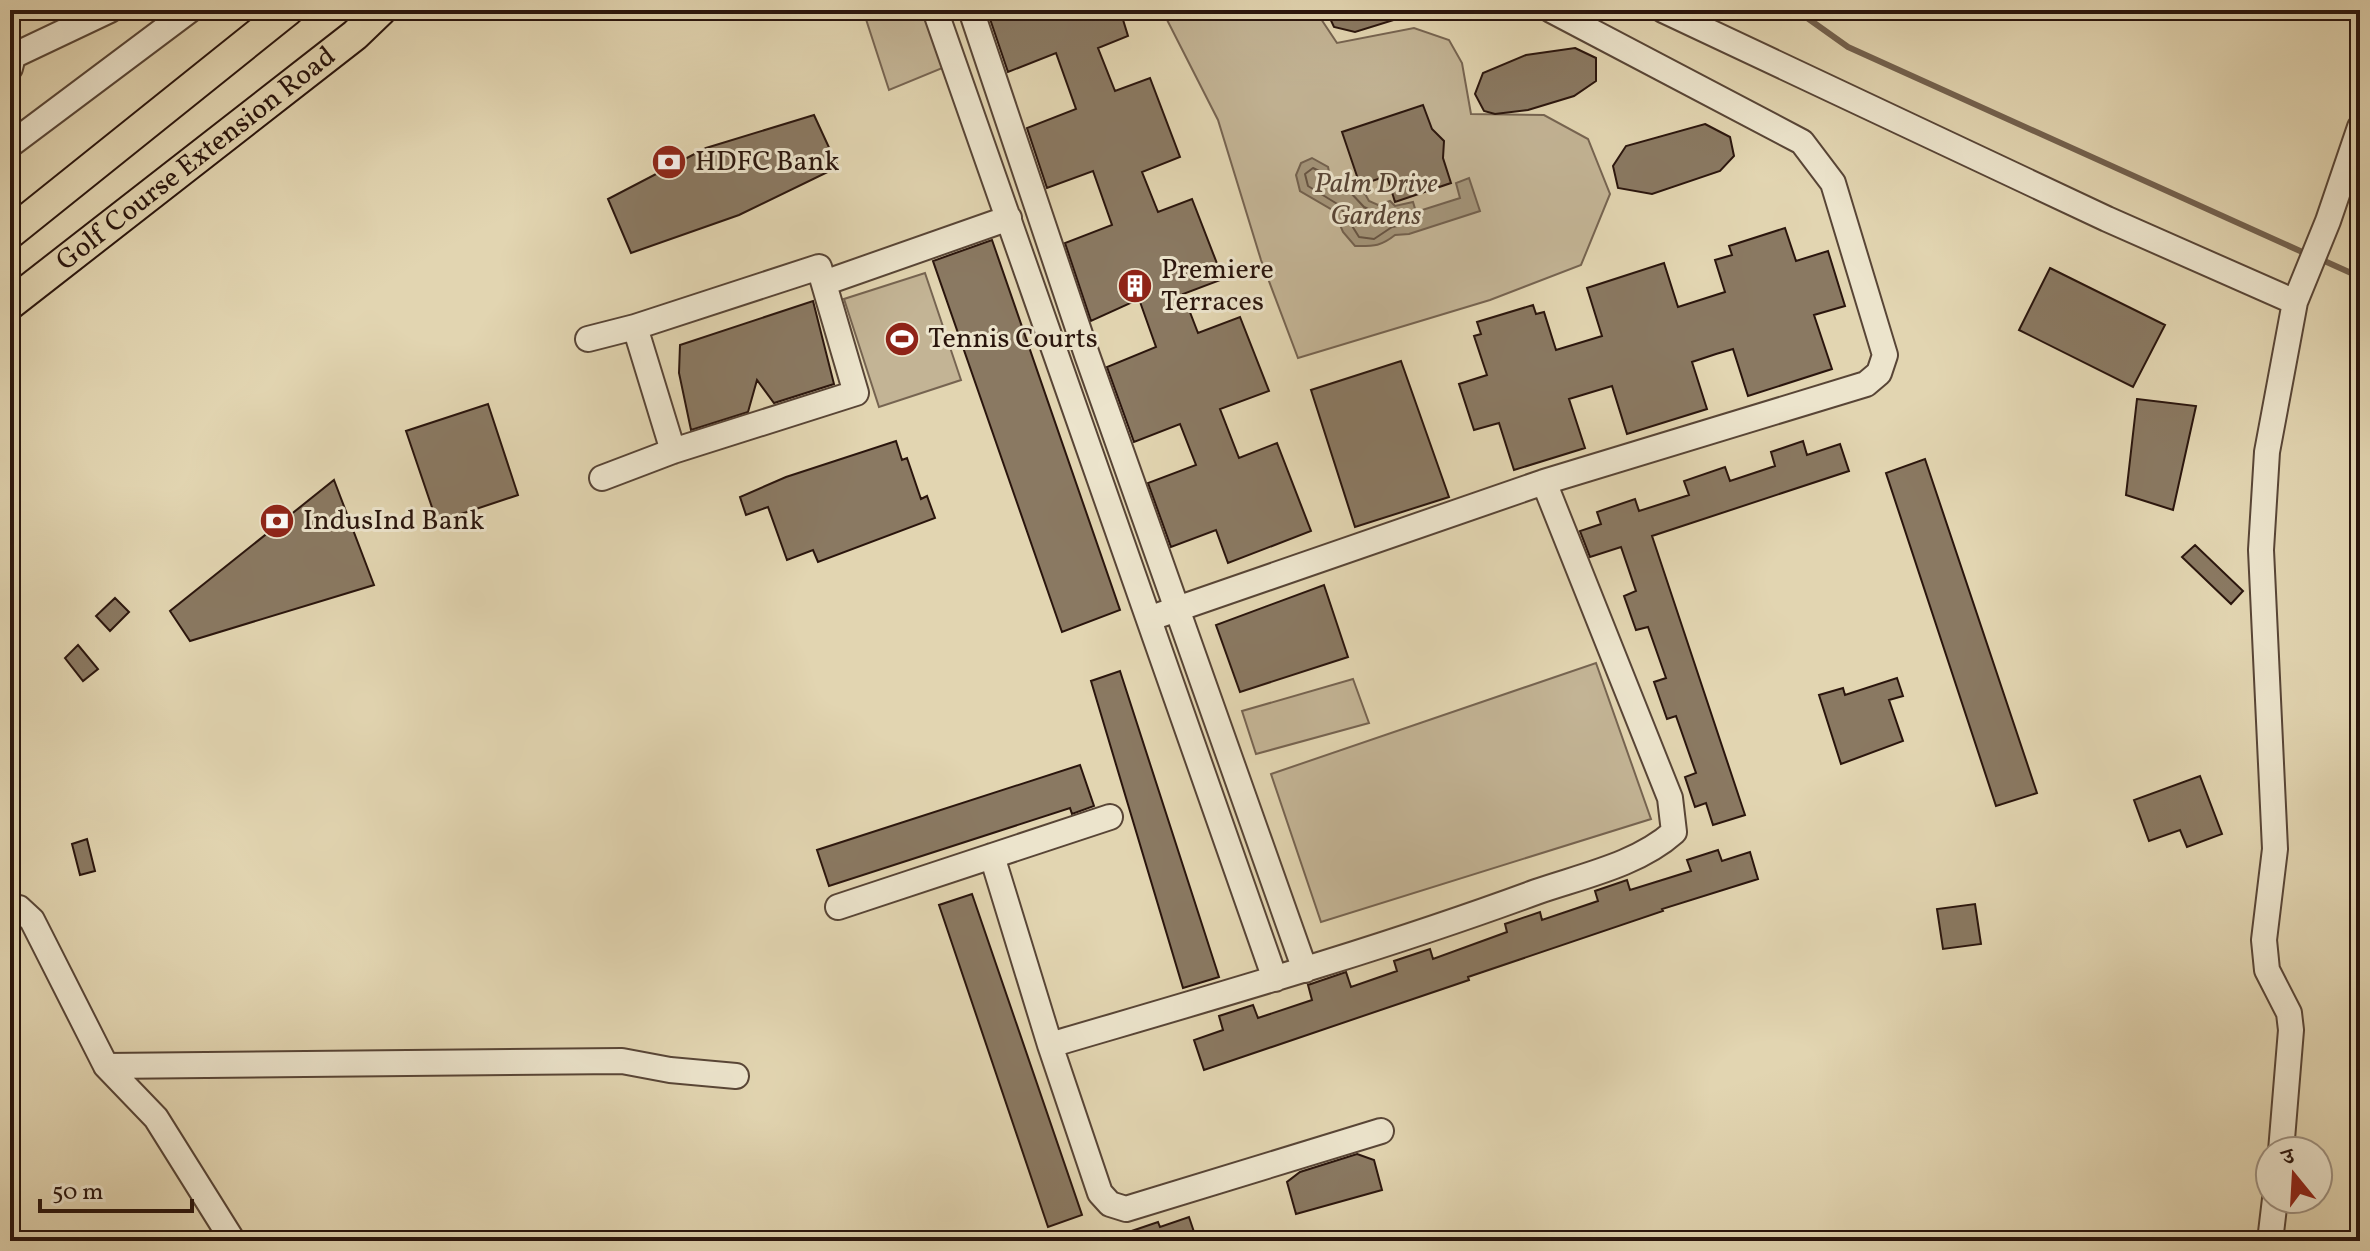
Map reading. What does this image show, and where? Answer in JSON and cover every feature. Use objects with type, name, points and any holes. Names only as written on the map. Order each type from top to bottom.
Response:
[{"type":"main road","name":"Golf Course Extension Road","points":[[10,233],[288,10]]},
{"type":"main road","name":"Golf Course Extension Road","points":[[10,304],[355,35],[381,10]]},
{"type":"street","points":[[10,68],[13,56],[110,10]]},
{"type":"street","points":[[10,145],[190,10]]},
{"type":"street","points":[[935,10],[1151,618],[1275,979]]},
{"type":"street","points":[[971,10],[1087,355],[1305,970]]},
{"type":"street","points":[[1151,618],[1544,482],[1866,384],[1879,373],[1885,355],[1833,183],[1802,142],[1551,10]]},
{"type":"street","points":[[1663,10],[2107,219],[2295,302]]},
{"type":"street","points":[[2282,1135],[2291,1030],[2289,1013],[2267,970],[2264,940],[2275,849],[2261,550],[2267,452],[2295,302],[2360,127]]},
{"type":"street","points":[[824,283],[1009,218]]},
{"type":"street","points":[[588,339],[635,327],[819,267],[856,393],[673,451],[602,478]]},
{"type":"street","points":[[635,327],[673,451]]},
{"type":"street","points":[[1050,1045],[1305,970],[1654,850],[1674,832],[1670,798],[1544,482]]},
{"type":"street","points":[[838,907],[1110,817]]},
{"type":"street","points":[[992,856],[1050,1045],[1100,1193],[1110,1204],[1126,1209],[1381,1131]]},
{"type":"street","points":[[10,908],[19,908],[32,920],[106,1066],[156,1118],[233,1241]]},
{"type":"street","points":[[106,1066],[622,1061],[670,1070],[736,1076]]},
{"type":"street","points":[[2270,1241],[2273,1215]]},
{"type":"green space","points":[[863,10],[938,10],[957,62],[889,90]]},
{"type":"green space","name":"Palm Drive Gardens","points":[[1162,10],[1315,10],[1337,43],[1414,28],[1449,40],[1462,63],[1471,114],[1544,115],[1588,139],[1610,194],[1581,265],[1490,300],[1298,358],[1261,260],[1218,120]]},
{"type":"green space","name":"Tennis Courts","points":[[925,273],[961,380],[879,407],[844,299]]},
{"type":"green space","points":[[1596,663],[1651,819],[1321,922],[1271,774]]},
{"type":"green space","points":[[1353,679],[1369,723],[1256,754],[1242,711]]},
{"type":"water","points":[[1312,158],[1328,167],[1331,181],[1354,185],[1369,201],[1378,205],[1390,201],[1395,206],[1413,202],[1416,212],[1460,198],[1456,183],[1469,178],[1480,211],[1409,234],[1395,235],[1376,245],[1355,246],[1343,232],[1334,211],[1300,191],[1296,175],[1301,163]]},
{"type":"building","name":"Premiere Terraces","points":[[987,10],[1120,10],[1128,36],[1098,48],[1115,91],[1150,78],[1180,157],[1142,172],[1158,212],[1192,199],[1223,279],[1183,294],[1198,333],[1240,317],[1269,391],[1220,409],[1239,458],[1277,443],[1311,531],[1228,563],[1216,530],[1171,547],[1148,483],[1196,465],[1180,424],[1134,442],[1107,367],[1156,347],[1139,299],[1091,321],[1065,243],[1112,225],[1093,171],[1047,188],[1027,128],[1076,109],[1056,53],[1008,72]]},
{"type":"building","points":[[1326,10],[1413,10],[1413,14],[1355,32],[1334,27]]},
{"type":"building","points":[[1575,48],[1596,58],[1596,81],[1574,96],[1528,110],[1495,114],[1484,111],[1475,94],[1483,73],[1526,55]]},
{"type":"building","points":[[1423,105],[1432,129],[1444,141],[1443,158],[1451,183],[1395,202],[1387,176],[1360,185],[1342,132]]},
{"type":"building","points":[[814,115],[838,167],[739,215],[631,253],[608,199],[706,148]]},
{"type":"building","points":[[1705,124],[1730,137],[1734,156],[1720,171],[1652,194],[1618,188],[1613,166],[1626,146]]},
{"type":"building","points":[[1785,228],[1796,261],[1828,251],[1845,306],[1814,315],[1832,369],[1748,396],[1733,349],[1716,354],[1692,362],[1707,409],[1627,434],[1612,386],[1569,399],[1585,448],[1514,470],[1499,423],[1474,430],[1459,384],[1487,375],[1474,336],[1481,334],[1477,322],[1533,305],[1536,314],[1544,312],[1556,350],[1602,336],[1587,288],[1664,263],[1678,307],[1725,292],[1715,260],[1732,255],[1729,246]]},
{"type":"building","points":[[992,240],[1120,610],[1062,632],[933,261]]},
{"type":"building","points":[[2050,268],[2165,325],[2133,387],[2019,330]]},
{"type":"building","points":[[813,301],[834,384],[774,403],[757,380],[748,412],[691,430],[679,373],[680,345]]},
{"type":"building","points":[[1401,361],[1449,497],[1355,527],[1311,390]]},
{"type":"building","points":[[2137,399],[2196,406],[2173,510],[2126,495]]},
{"type":"building","points":[[488,404],[518,495],[437,522],[406,431]]},
{"type":"building","points":[[896,441],[902,460],[907,458],[921,499],[927,496],[935,518],[818,562],[813,550],[787,560],[768,507],[746,515],[740,497],[786,477]]},
{"type":"building","points":[[1803,441],[1807,455],[1840,444],[1849,471],[1652,536],[1745,815],[1713,825],[1706,803],[1695,807],[1685,777],[1696,773],[1676,716],[1667,719],[1654,682],[1666,678],[1648,627],[1636,630],[1624,596],[1636,591],[1621,547],[1590,557],[1580,531],[1601,524],[1597,512],[1635,499],[1639,511],[1689,495],[1684,481],[1725,467],[1730,481],[1775,466],[1771,452]]},
{"type":"building","points":[[1925,459],[2037,793],[1996,806],[1886,473]]},
{"type":"building","points":[[334,480],[374,585],[190,641],[170,611]]},
{"type":"building","points":[[2195,545],[2243,591],[2231,604],[2182,557]]},
{"type":"building","points":[[1324,585],[1348,657],[1240,692],[1216,625]]},
{"type":"building","points":[[115,598],[129,612],[110,631],[96,616]]},
{"type":"building","points":[[78,645],[98,669],[83,681],[65,658]]},
{"type":"building","points":[[1120,671],[1219,977],[1183,988],[1091,681]]},
{"type":"building","points":[[1897,678],[1903,696],[1889,700],[1903,741],[1841,764],[1819,695],[1843,688],[1845,695]]},
{"type":"building","points":[[1080,765],[1094,806],[1072,814],[1070,808],[829,886],[817,850]]},
{"type":"building","points":[[2200,776],[2222,834],[2187,847],[2180,830],[2149,841],[2134,800]]},
{"type":"building","points":[[87,839],[95,871],[80,875],[72,844]]},
{"type":"building","points":[[1718,850],[1722,861],[1750,852],[1758,879],[1662,909],[1468,977],[1469,980],[1204,1070],[1194,1040],[1223,1030],[1219,1016],[1253,1005],[1258,1018],[1312,1000],[1308,985],[1346,972],[1351,987],[1397,971],[1394,961],[1430,949],[1433,959],[1507,932],[1505,924],[1540,912],[1542,920],[1598,901],[1595,891],[1627,880],[1630,890],[1691,871],[1687,860]]},
{"type":"building","points":[[972,894],[1082,1215],[1048,1227],[939,905]]},
{"type":"building","points":[[1975,904],[1981,944],[1943,949],[1937,909]]},
{"type":"building","points":[[1357,1154],[1374,1160],[1382,1190],[1296,1214],[1287,1182],[1300,1172]]},
{"type":"building","points":[[1189,1217],[1197,1241],[1112,1241],[1111,1238],[1158,1222],[1160,1227]]},
{"type":"waterway","points":[[1796,10],[1848,47],[2309,255]]},
{"type":"waterway","points":[[2320,259],[2360,277]]},
{"type":"place","name":"HDFC Bank","points":[[669,162]]},
{"type":"place","name":"Premiere Terraces","points":[[1135,286]]},
{"type":"place","name":"Tennis Courts","points":[[902,339]]},
{"type":"place","name":"IndusInd Bank","points":[[277,521]]}]
